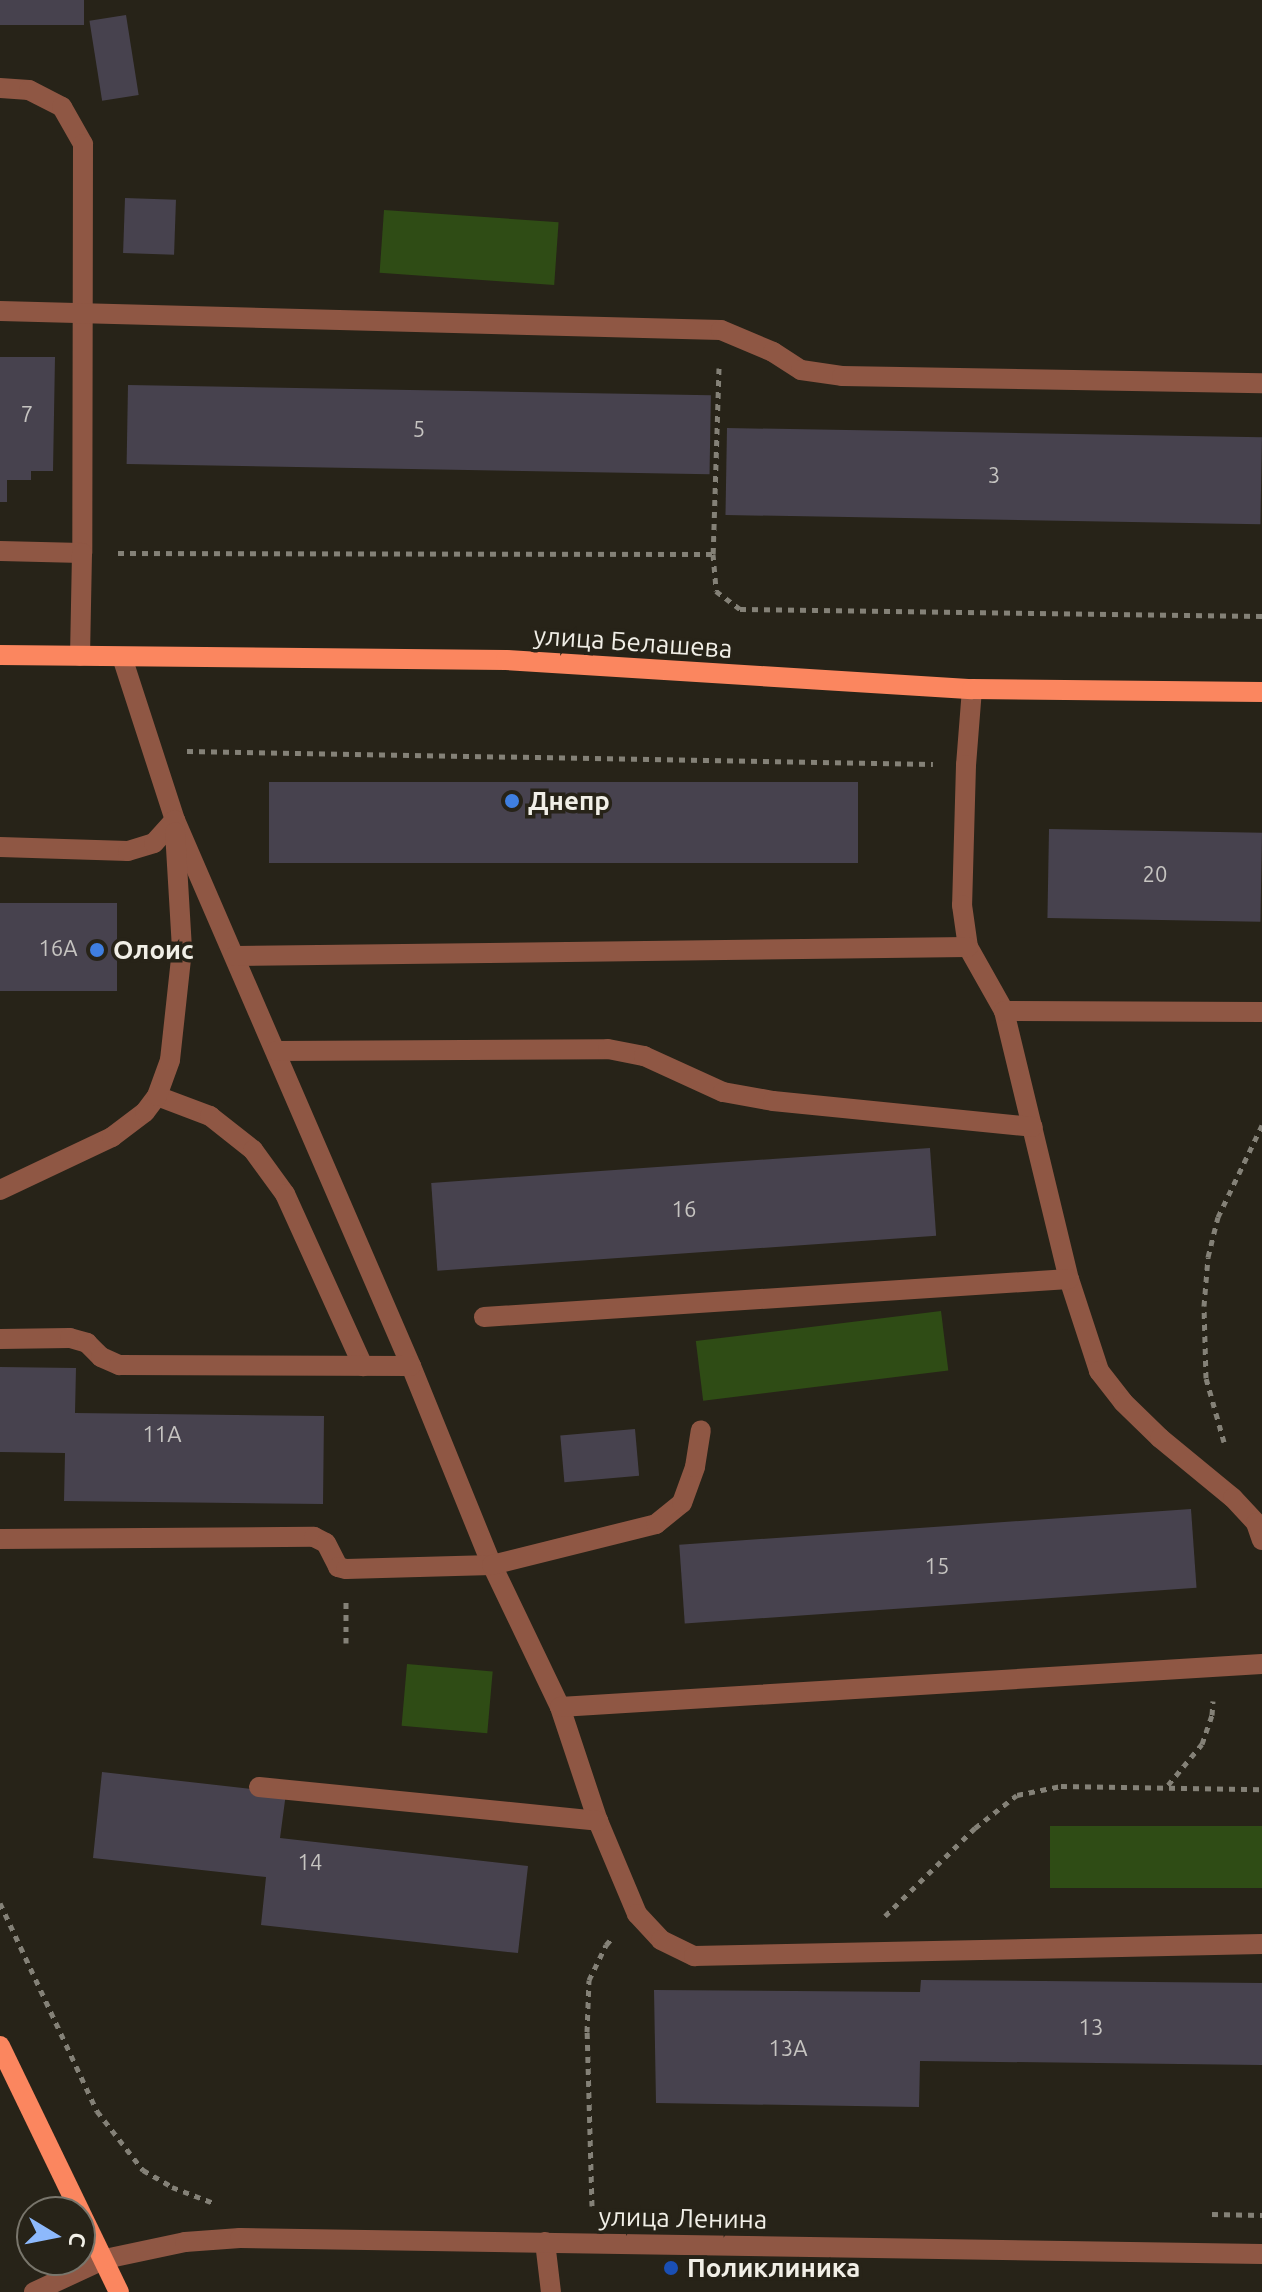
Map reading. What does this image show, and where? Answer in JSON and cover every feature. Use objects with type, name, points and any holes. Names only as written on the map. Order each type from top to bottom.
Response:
[{"type":"main road","name":"улица Белашева","points":[[0,655],[506,660],[972,689],[1262,692]]},
{"type":"main road","points":[[3,2059],[119,2292]]},
{"type":"street","points":[[0,88],[29,90],[62,107],[83,144],[80,656]]},
{"type":"street","points":[[0,311],[721,330],[773,352],[801,370],[842,376],[1262,383]]},
{"type":"street","points":[[0,551],[82,553]]},
{"type":"street","points":[[122,657],[175,820],[411,1366],[492,1565],[560,1707],[598,1821],[637,1914],[661,1940],[694,1956],[1262,1944]]},
{"type":"street","points":[[972,689],[966,765],[962,905],[968,947],[1004,1011],[1069,1279],[1099,1371],[1123,1402],[1160,1438],[1233,1498],[1256,1523],[1262,1540]]},
{"type":"street","points":[[0,847],[128,851],[154,843],[175,820]]},
{"type":"street","points":[[0,1190],[112,1137],[145,1112],[157,1096],[170,1060],[182,949],[175,820]]},
{"type":"street","points":[[235,956],[968,947]]},
{"type":"street","points":[[1004,1011],[1262,1012]]},
{"type":"street","points":[[276,1051],[608,1049],[644,1056],[723,1092],[760,1099],[1033,1127]]},
{"type":"street","points":[[157,1096],[210,1116],[253,1150],[285,1194],[363,1366]]},
{"type":"street","points":[[484,1317],[1069,1279]]},
{"type":"street","points":[[0,1339],[70,1338],[87,1343],[101,1357],[119,1365],[411,1366]]},
{"type":"street","points":[[0,1539],[314,1537],[326,1543],[338,1567],[346,1569],[492,1565],[656,1524],[682,1503],[695,1467],[701,1430]]},
{"type":"street","points":[[560,1707],[1262,1664]]},
{"type":"street","points":[[259,1787],[598,1821]]},
{"type":"street","name":"улица Ленина","points":[[34,2292],[105,2259],[214,2239],[1262,2254]]},
{"type":"street","points":[[545,2242],[551,2292]]},
{"type":"path","points":[[721,330],[713,554],[716,591],[740,609],[1262,616]]},
{"type":"path","points":[[82,553],[713,554]]},
{"type":"path","points":[[150,750],[966,765]]},
{"type":"path","points":[[1226,1447],[1206,1378],[1204,1306],[1208,1257],[1218,1217],[1262,1125]]},
{"type":"path","points":[[1167,1786],[1202,1744],[1212,1715],[1214,1667]]},
{"type":"path","points":[[846,1952],[975,1828],[1017,1795],[1061,1786],[1262,1789]]},
{"type":"path","points":[[0,1903],[97,2111],[143,2170],[172,2187],[213,2203],[229,2203]]},
{"type":"path","points":[[592,2206],[587,2032],[589,1980],[606,1945],[637,1914]]},
{"type":"path","points":[[576,2206],[608,2206]]},
{"type":"path","points":[[1198,2214],[1262,2215]]},
{"type":"green space","points":[[384,210],[559,222],[554,285],[380,273]]},
{"type":"green space","points":[[941,1311],[948,1371],[703,1401],[696,1341]]},
{"type":"green space","points":[[407,1664],[493,1671],[487,1733],[402,1726]]},
{"type":"green space","points":[[1050,1826],[1262,1826],[1262,1888],[1050,1888]]},
{"type":"building","points":[[0,0],[84,0],[84,25],[0,25]]},
{"type":"building","points":[[126,15],[139,95],[102,101],[89,21]]},
{"type":"building","points":[[125,198],[176,200],[174,255],[123,253]]},
{"type":"building","points":[[0,357],[55,357],[53,471],[31,471],[31,480],[7,480],[7,502],[0,502]]},
{"type":"building","points":[[128,385],[711,395],[710,474],[127,464]]},
{"type":"building","points":[[727,428],[1262,437],[1260,524],[725,515]]},
{"type":"building","points":[[269,782],[858,782],[858,863],[269,863]]},
{"type":"building","points":[[1049,829],[1262,833],[1260,922],[1047,918]]},
{"type":"building","points":[[0,903],[117,903],[117,991],[0,991]]},
{"type":"building","points":[[930,1148],[936,1236],[437,1271],[431,1183]]},
{"type":"building","points":[[0,1367],[76,1368],[75,1413],[324,1416],[323,1504],[64,1501],[65,1453],[0,1452]]},
{"type":"building","points":[[635,1429],[639,1476],[564,1482],[560,1436]]},
{"type":"building","points":[[1191,1509],[1197,1588],[685,1624],[679,1545]]},
{"type":"building","points":[[102,1772],[286,1793],[280,1838],[528,1866],[518,1953],[261,1925],[266,1877],[93,1858]]},
{"type":"building","points":[[921,1980],[1262,1983],[1262,2065],[920,2061],[919,2107],[656,2103],[654,1990],[920,1992]]},
{"type":"place","name":"Днепр","points":[[512,801]]},
{"type":"place","name":"Олоис","points":[[97,950]]},
{"type":"place","name":"Поликлиника","points":[[671,2268]]}]
